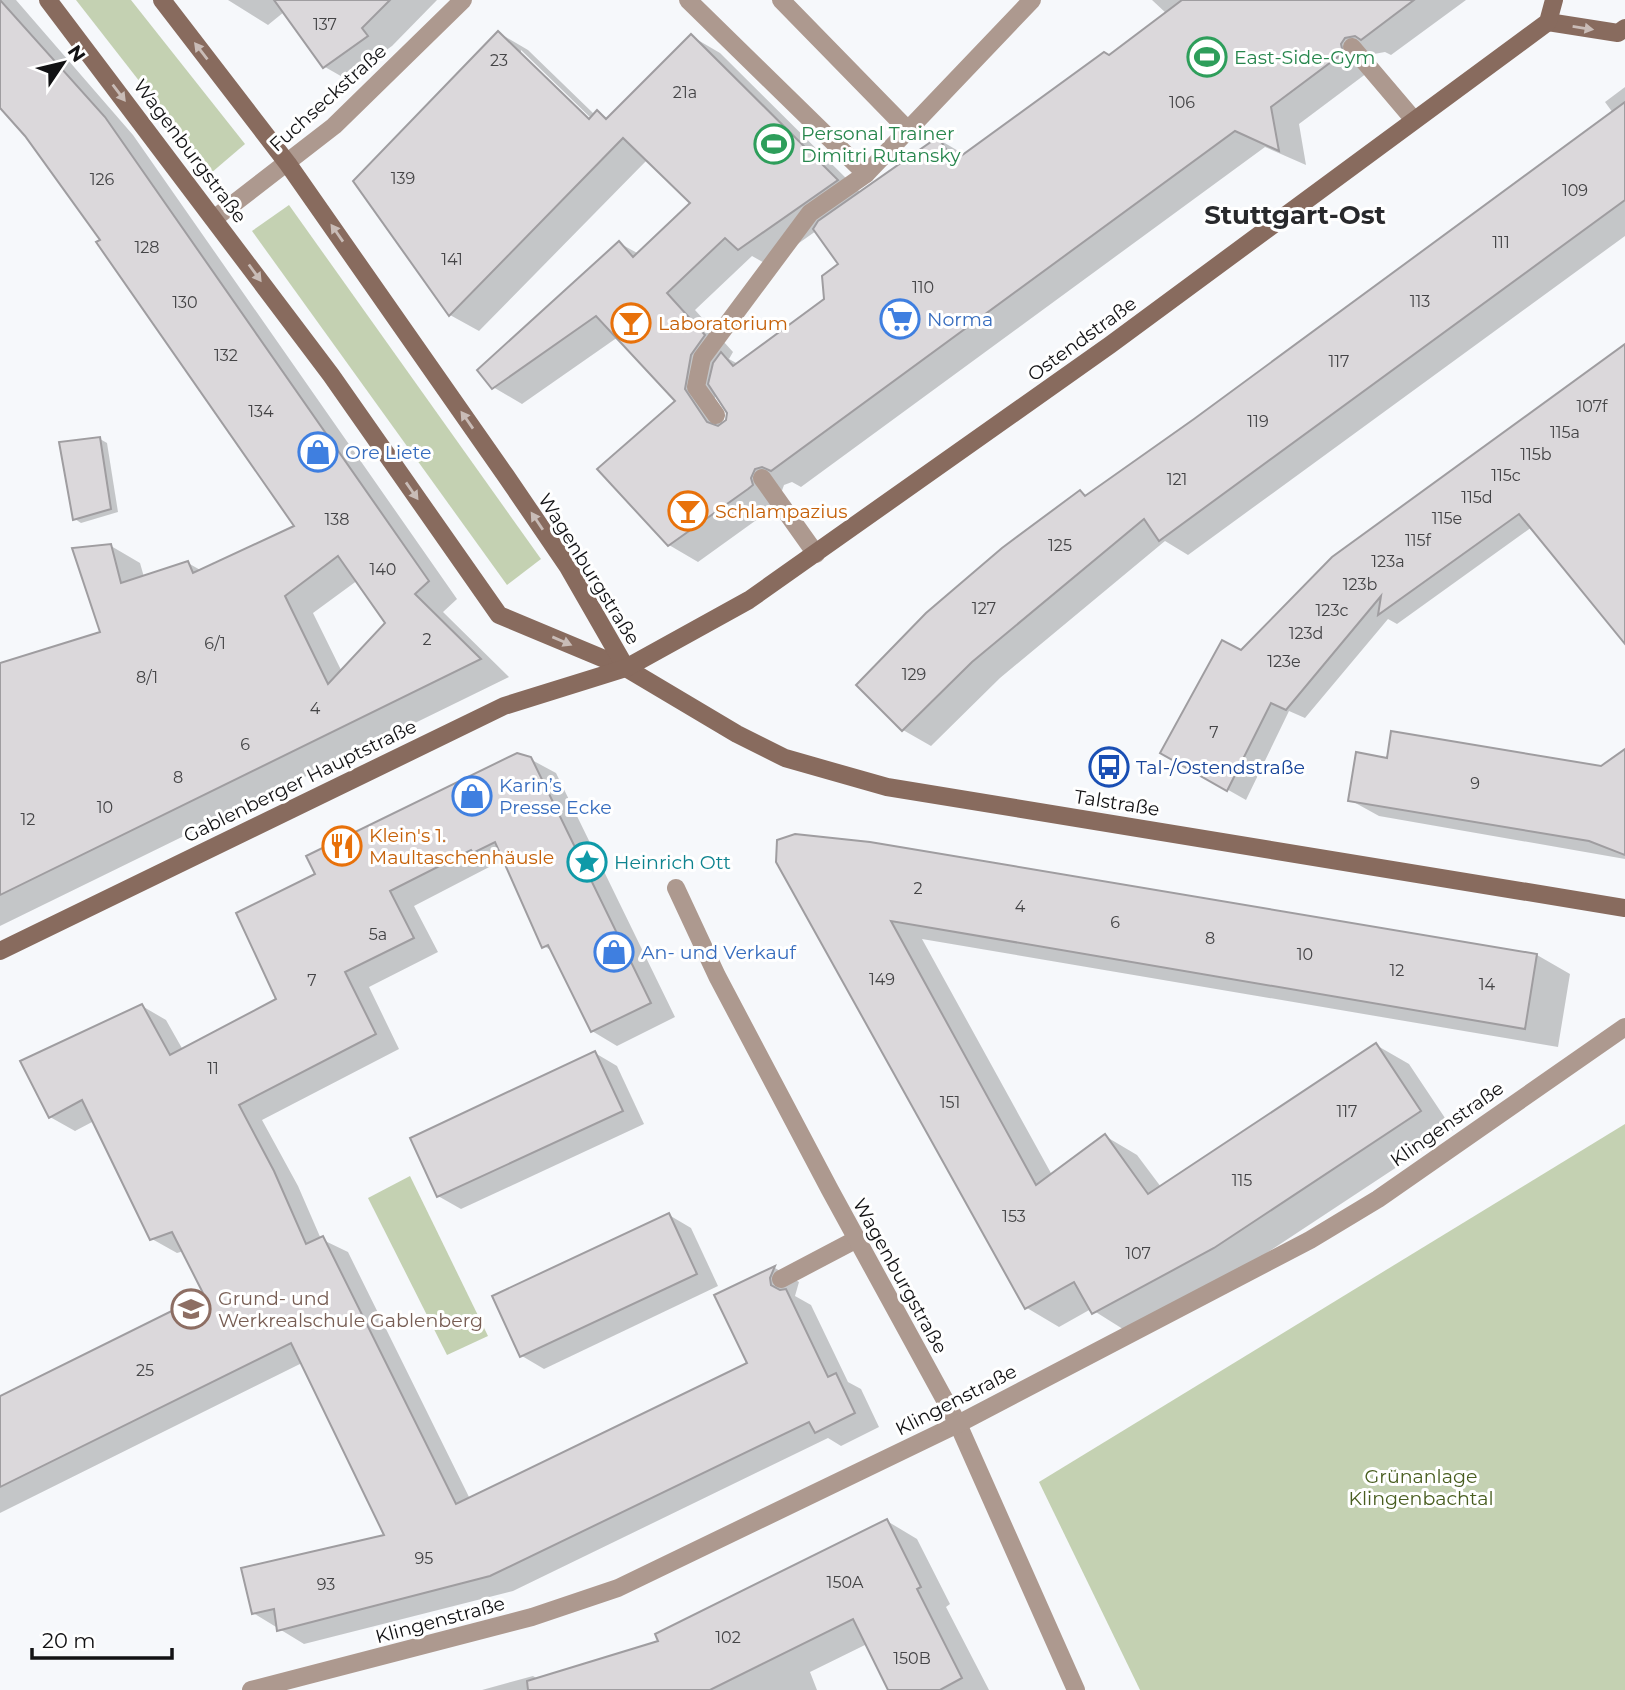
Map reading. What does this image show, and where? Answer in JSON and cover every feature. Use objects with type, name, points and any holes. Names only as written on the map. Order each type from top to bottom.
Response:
[{"type":"main road","name":"Wagenburgstraße","points":[[48,0],[331,375],[499,615],[626,668]]},
{"type":"main road","name":"Wagenburgstraße","points":[[162,0],[288,164],[560,556],[626,668]]},
{"type":"main road","points":[[1554,0],[1548,22],[1618,33],[1625,28]]},
{"type":"main road","name":"Ostendstraße","points":[[626,668],[750,600],[816,554],[1286,218],[1548,22]]},
{"type":"main road","name":"Talstraße","points":[[626,668],[737,734],[785,758],[887,787],[1625,908]]},
{"type":"main road","name":"Gablenberger Hauptstraße","points":[[0,951],[504,706],[626,668]]},
{"type":"street","name":"Fuchseckstraße","points":[[215,218],[334,126],[463,0]]},
{"type":"street","points":[[688,0],[866,174]]},
{"type":"street","points":[[781,0],[908,130]]},
{"type":"street","points":[[716,415],[696,387],[702,358],[810,213],[866,174],[1032,0]]},
{"type":"street","points":[[1352,47],[1415,120]]},
{"type":"street","points":[[762,478],[816,554]]},
{"type":"street","name":"Wagenburgstraße","points":[[676,888],[717,976],[958,1424],[1076,1690]]},
{"type":"street","name":"Klingenstraße","points":[[251,1690],[532,1617],[618,1588],[958,1424],[1310,1240],[1378,1199],[1625,1027]]},
{"type":"street","points":[[781,1279],[857,1239]]},
{"type":"green space","points":[[76,0],[131,0],[245,144],[211,173]]},
{"type":"green space","points":[[289,205],[541,559],[507,585],[252,231]]},
{"type":"green space","name":"Grünanlage Klingenbachtal","points":[[1625,1124],[1625,1690],[1140,1690],[1039,1482]]},
{"type":"green space","points":[[410,1176],[488,1336],[447,1355],[368,1198]]},
{"type":"building","points":[[0,0],[105,117],[429,581],[415,594],[481,659],[0,895],[0,663],[100,632],[72,548],[111,544],[121,583],[188,561],[193,573],[294,526],[96,242],[100,240],[25,136],[0,108]],"holes":[[[338,556],[385,623],[328,684],[285,596]]]},
{"type":"building","points":[[274,0],[390,0],[362,28],[368,36],[323,68]]},
{"type":"building","points":[[1182,0],[1414,0],[1361,40],[1355,36],[1345,38],[1341,44],[1343,53],[1271,107],[1279,151],[1235,131],[771,471],[762,467],[755,469],[751,478],[753,485],[668,546],[597,469],[675,401],[596,316],[492,389],[477,370],[619,241],[633,257],[690,203],[623,138],[449,316],[353,181],[498,31],[589,119],[597,110],[606,119],[691,34],[838,180],[738,250],[725,238],[667,293],[705,335],[691,355],[685,389],[707,422],[718,426],[726,420],[727,413],[708,384],[713,363],[721,352],[733,366],[824,299],[822,276],[838,264],[813,229],[818,221],[938,137],[954,161],[1104,52],[1109,55]]},
{"type":"building","points":[[1625,102],[1625,200],[1159,541],[1144,519],[972,662],[902,731],[856,685],[926,613],[1002,548],[1080,490],[1085,496],[1194,419]]},
{"type":"building","points":[[1625,344],[1625,644],[1519,514],[1378,615],[1381,596],[1286,710],[1271,703],[1227,791],[1160,753],[1222,640],[1241,650],[1332,557]]},
{"type":"building","points":[[100,437],[111,509],[73,520],[59,442]]},
{"type":"building","points":[[1391,731],[1601,766],[1625,749],[1625,855],[1589,841],[1348,801],[1356,752],[1387,758]]},
{"type":"building","points":[[517,753],[531,757],[651,1003],[591,1032],[548,945],[542,948],[495,842],[473,853],[471,850],[390,891],[414,938],[345,972],[376,1034],[239,1105],[274,1171],[306,1244],[323,1236],[456,1504],[747,1363],[714,1295],[775,1266],[770,1278],[771,1285],[780,1290],[786,1289],[828,1377],[836,1373],[855,1413],[815,1433],[809,1422],[490,1576],[277,1631],[274,1609],[252,1614],[241,1568],[384,1535],[291,1343],[0,1487],[0,1396],[204,1295],[172,1232],[150,1240],[82,1100],[49,1118],[20,1061],[142,1004],[170,1055],[276,999],[236,913],[315,874],[306,856]]},
{"type":"building","points":[[795,834],[870,842],[1537,954],[1525,1029],[891,921],[1036,1185],[1105,1134],[1148,1194],[1376,1043],[1421,1111],[1214,1248],[1092,1314],[1074,1282],[1025,1309],[776,862],[777,840]]},
{"type":"building","points":[[595,1051],[623,1111],[437,1197],[410,1138]]},
{"type":"building","points":[[669,1213],[697,1274],[520,1357],[492,1296]]},
{"type":"building","points":[[887,1519],[921,1587],[917,1589],[962,1678],[940,1690],[888,1690],[853,1619],[710,1690],[528,1690],[527,1681],[658,1641],[655,1634]]},
{"type":"place","name":"East-Side-Gym","points":[[1207,57]]},
{"type":"place","name":"Personal Trainer Dimitri Rutansky","points":[[774,144]]},
{"type":"place","name":"Norma","points":[[900,319]]},
{"type":"place","name":"Laboratorium","points":[[631,323]]},
{"type":"place","name":"Ore Liete","points":[[318,452]]},
{"type":"place","name":"Schlampazius","points":[[688,511]]},
{"type":"place","name":"Tal-/Ostendstraße","points":[[1109,767]]},
{"type":"place","name":"Karin’s Presse Ecke","points":[[472,796]]},
{"type":"place","name":"Klein's 1. Maultaschenhäusle","points":[[342,846]]},
{"type":"place","name":"Heinrich Ott","points":[[587,862]]},
{"type":"place","name":"An- und Verkauf","points":[[614,952]]},
{"type":"place","name":"Grund- und Werkrealschule Gablenberg","points":[[191,1309]]},
{"type":"district","name":"Stuttgart-Ost","points":[[1295,215]]}]
